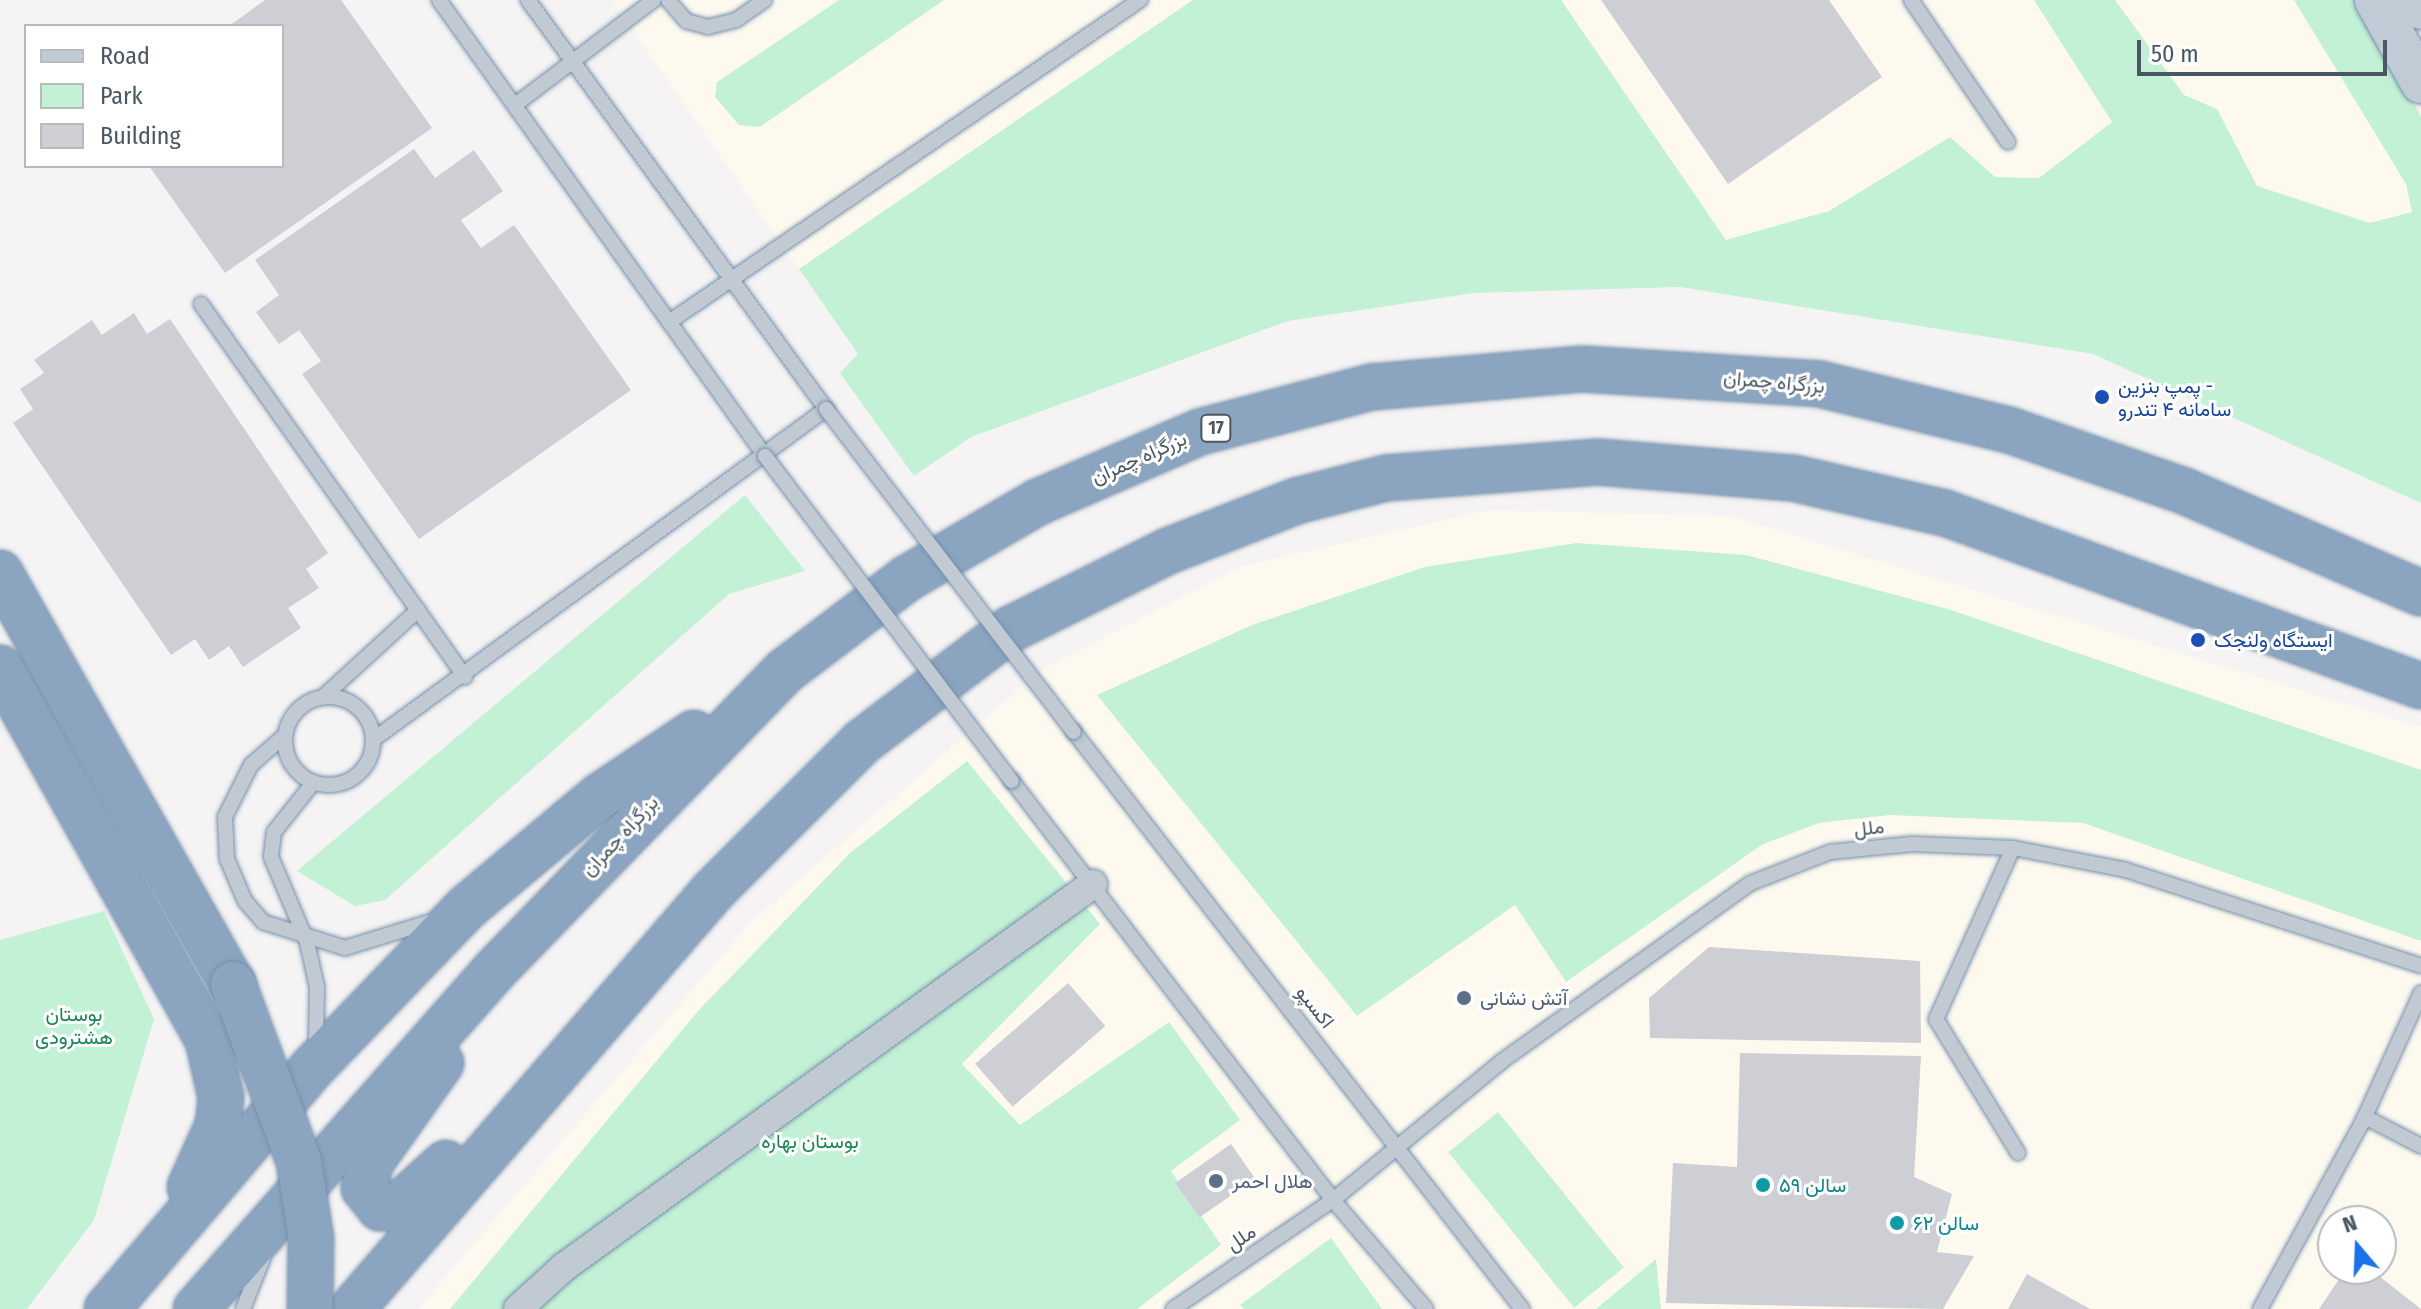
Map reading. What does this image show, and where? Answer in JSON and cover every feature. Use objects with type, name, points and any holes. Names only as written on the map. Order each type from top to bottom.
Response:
[{"type":"highway","name":"بزرگراه چمران","points":[[196,1309],[494,971],[785,671],[906,579],[1038,502],[1200,432],[1372,387],[1583,369],[1820,384],[2009,430],[2184,491],[2421,593]]},
{"type":"highway","points":[[350,1303],[589,1036],[713,891],[862,742],[1011,629],[1168,551],[1296,501],[1386,478],[1598,462],[1793,478],[1945,513],[2421,686]]},
{"type":"highway","points":[[2184,491],[2421,562]]},
{"type":"highway","points":[[0,573],[233,984],[299,1161],[311,1239],[310,1309]]},
{"type":"highway","points":[[0,668],[177,976],[218,1071],[218,1125],[171,1229]]},
{"type":"highway","points":[[107,1309],[171,1229],[314,1066],[466,908],[600,796],[785,671]]},
{"type":"highway","points":[[494,971],[420,1099],[371,1162],[364,1188],[380,1208],[408,1201],[589,1036]]},
{"type":"main road","points":[[2375,0],[2421,83]]},
{"type":"main road","points":[[2416,0],[2421,9]]},
{"type":"street","points":[[518,1309],[564,1267],[1093,884]]},
{"type":"lane","points":[[439,0],[765,456],[1012,781],[1145,948],[1333,1200],[1426,1309]]},
{"type":"lane","name":"اکسپو","points":[[528,0],[826,409],[1522,1309]]},
{"type":"lane","points":[[515,105],[654,0]]},
{"type":"lane","points":[[668,0],[686,21],[708,27],[736,20],[765,0]]},
{"type":"lane","points":[[669,322],[1140,0]]},
{"type":"lane","points":[[1911,0],[2008,142]]},
{"type":"lane","points":[[201,304],[465,677]]},
{"type":"lane","points":[[314,1066],[319,1022],[307,942],[271,857],[274,832],[313,783],[355,777],[374,739],[465,677],[826,409]]},
{"type":"lane","points":[[418,610],[323,697],[297,710],[284,736],[251,765],[231,796],[223,834],[245,901],[263,922],[307,942],[357,945],[466,908]]},
{"type":"lane","points":[[323,697],[351,702],[374,739]]},
{"type":"lane","points":[[284,736],[291,764],[313,783]]},
{"type":"lane","name":"ملل","points":[[1173,1309],[1333,1200],[1399,1150],[1502,1061],[1751,883],[1830,852],[1913,844],[2013,848],[2126,870],[2421,966]]},
{"type":"lane","points":[[2013,848],[1936,1019],[2018,1153]]},
{"type":"lane","points":[[2260,1309],[2363,1120],[2421,993]]},
{"type":"lane","points":[[2363,1120],[2421,1146]]},
{"type":"lane","points":[[243,1309],[273,1220]]},
{"type":"shaded area","points":[[612,0],[2350,0],[2409,94],[2421,502],[2093,354],[1680,287],[1474,293],[1288,321],[971,437],[914,476],[840,373],[858,354]]},
{"type":"shaded area","points":[[1489,510],[1731,516],[2421,727],[2421,1309],[418,1309],[750,923],[1041,670],[1242,566]]},
{"type":"green space","points":[[839,0],[944,0],[760,127],[739,125],[715,97],[717,82]]},
{"type":"green space","points":[[1193,0],[1561,0],[1726,240],[1829,211],[1950,137],[1995,177],[2039,178],[2112,122],[2034,0],[2115,0],[2184,95],[2217,109],[2257,186],[2370,223],[2412,212],[2406,184],[2294,0],[2359,0],[2421,117],[2421,503],[2093,354],[1680,287],[1474,293],[1288,321],[971,437],[914,476],[840,373],[858,354],[799,269]]},
{"type":"green space","points":[[745,495],[805,571],[729,594],[385,900],[355,906],[297,871]]},
{"type":"green space","points":[[1576,543],[1746,555],[1948,609],[2421,770],[2421,941],[2083,823],[1890,815],[1819,823],[1763,844],[1566,982],[1515,905],[1357,1016],[1097,695],[1252,625],[1425,567]]},
{"type":"green space","name":"بوستان بهاره","points":[[967,761],[1100,924],[962,1064],[1020,1125],[1169,1022],[1240,1120],[1171,1171],[1221,1245],[1137,1309],[450,1309],[698,1011],[850,853]]},
{"type":"green space","name":"بوستان هشترودی","points":[[104,911],[154,1019],[94,1220],[27,1309],[0,1309],[0,940]]},
{"type":"green space","points":[[1498,1112],[1624,1267],[1574,1308],[1448,1152]]},
{"type":"green space","points":[[1331,1238],[1382,1309],[1244,1309],[1240,1305]]},
{"type":"green space","points":[[1656,1259],[1661,1309],[1596,1309]]},
{"type":"building","points":[[265,0],[341,0],[432,128],[225,273],[150,168],[284,168],[284,24],[232,24]]},
{"type":"building","points":[[1601,0],[1829,0],[1882,77],[1728,184]]},
{"type":"building","points":[[414,149],[435,178],[474,150],[503,191],[461,220],[481,248],[514,225],[631,390],[419,539],[302,374],[321,361],[299,330],[279,344],[256,312],[279,295],[255,260]]},
{"type":"building","points":[[134,313],[147,334],[170,319],[328,553],[306,569],[319,588],[288,608],[301,628],[243,667],[229,646],[209,660],[195,639],[171,655],[13,423],[33,409],[20,389],[44,373],[34,360],[92,320],[102,335]]},
{"type":"building","points":[[1709,947],[1920,961],[1921,1043],[1650,1038],[1649,998]]},
{"type":"building","points":[[1068,983],[1105,1026],[1013,1107],[975,1064]]},
{"type":"building","name":"سالن ۵۹","points":[[1740,1053],[1921,1056],[1914,1177],[1952,1194],[1937,1252],[1974,1256],[1943,1309],[1666,1303],[1673,1163],[1737,1167]]},
{"type":"building","name":"هلال احمر","points":[[1231,1144],[1255,1178],[1199,1217],[1175,1183]]},
{"type":"building","points":[[2027,1274],[2090,1309],[2008,1309]]},
{"type":"building","points":[[2335,1285],[2390,1285],[2421,1309],[2319,1309]]},
{"type":"place","name":"پمپ بنزین - سامانه ۴ تندرو","points":[[2102,397]]},
{"type":"place","name":"ایستگاه ولنجک","points":[[2198,640]]},
{"type":"place","name":"آتش نشانی","points":[[1464,998]]},
{"type":"place","name":"هلال احمر","points":[[1216,1181]]},
{"type":"place","name":"سالن ۵۹","points":[[1763,1185]]},
{"type":"place","name":"سالن ۶۲","points":[[1897,1223]]}]
